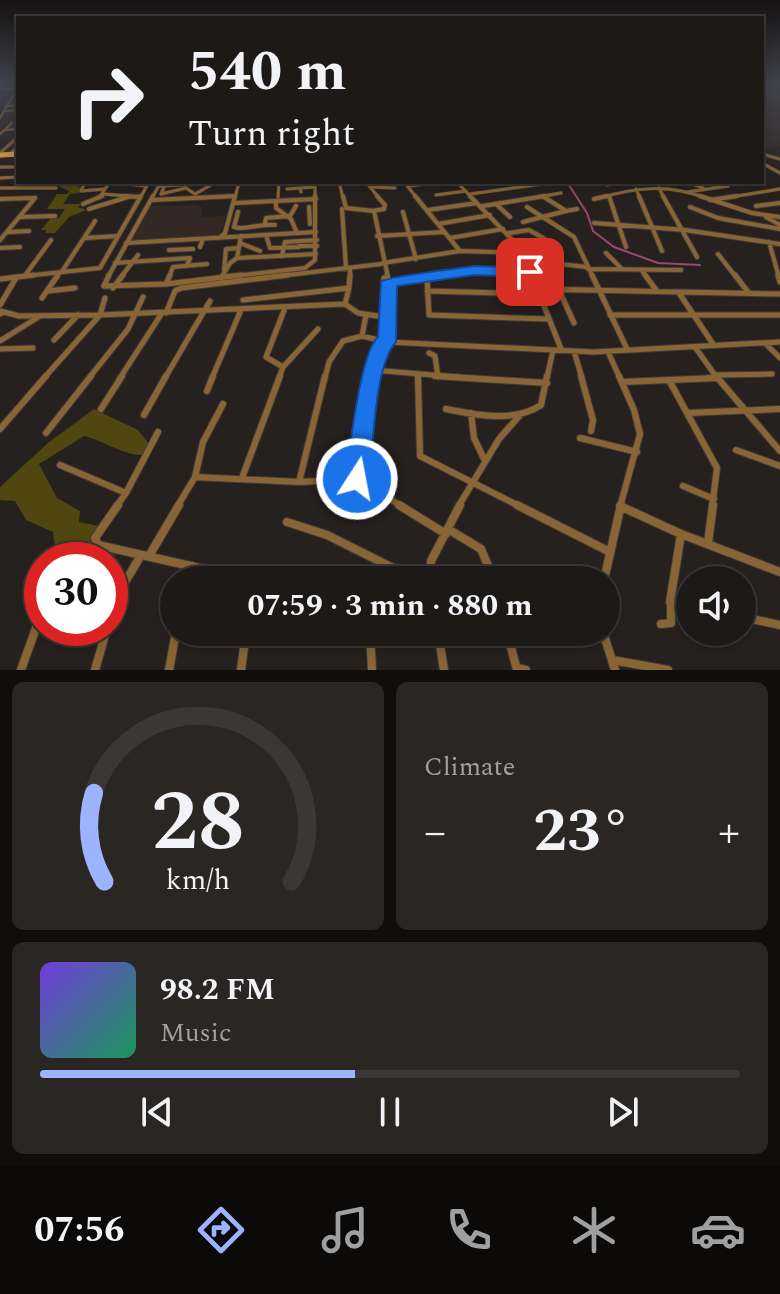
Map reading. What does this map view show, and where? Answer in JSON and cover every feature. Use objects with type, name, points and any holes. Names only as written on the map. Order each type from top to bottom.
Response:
[{"type":"main road","points":[[0,154],[16,152]]},
{"type":"street","points":[[0,134],[12,123]]},
{"type":"street","points":[[4,130],[16,129]]},
{"type":"street","points":[[0,154],[16,139]]},
{"type":"street","points":[[84,184],[81,191],[106,188]]},
{"type":"street","points":[[103,194],[109,184]]},
{"type":"street","points":[[0,279],[100,268],[148,184]]},
{"type":"street","points":[[162,185],[188,184]]},
{"type":"street","points":[[162,185],[161,194],[186,188],[195,194],[211,184]]},
{"type":"street","points":[[224,236],[238,184]]},
{"type":"street","points":[[279,184],[276,208],[283,211],[297,230]]},
{"type":"street","points":[[287,184],[286,191],[315,185],[317,254],[305,268]]},
{"type":"street","points":[[338,184],[348,268],[349,288],[345,304]]},
{"type":"street","points":[[339,184],[346,208],[372,211]]},
{"type":"street","points":[[342,212],[384,209],[385,205],[368,184]]},
{"type":"street","points":[[406,184],[460,251]]},
{"type":"street","points":[[434,566],[447,531],[508,424],[538,408],[557,350],[549,319],[524,253],[459,184]]},
{"type":"street","points":[[436,195],[543,184]]},
{"type":"street","points":[[607,185],[611,184]]},
{"type":"street","points":[[623,184],[629,189]]},
{"type":"street","points":[[693,184],[704,188]]},
{"type":"street","points":[[687,192],[728,186],[724,184]]},
{"type":"street","points":[[97,293],[105,287],[125,243],[162,185]]},
{"type":"street","points":[[371,187],[395,188]]},
{"type":"street","points":[[594,199],[629,189],[672,187],[766,217],[780,217]]},
{"type":"street","points":[[0,188],[56,188]]},
{"type":"street","points":[[516,188],[529,199]]},
{"type":"street","points":[[659,188],[685,230],[697,257]]},
{"type":"street","points":[[636,189],[662,251]]},
{"type":"street","points":[[708,200],[780,189]]},
{"type":"street","points":[[427,211],[561,193]]},
{"type":"street","points":[[83,204],[103,194],[140,197]]},
{"type":"street","points":[[609,194],[626,247]]},
{"type":"street","points":[[152,200],[235,196]]},
{"type":"street","points":[[89,209],[128,197]]},
{"type":"street","points":[[543,197],[566,211]]},
{"type":"street","points":[[0,199],[35,198],[0,240]]},
{"type":"street","points":[[0,207],[9,199]]},
{"type":"street","points":[[234,203],[316,199]]},
{"type":"street","points":[[756,206],[780,203]]},
{"type":"street","points":[[495,204],[510,217]]},
{"type":"street","points":[[527,207],[574,237],[627,349]]},
{"type":"street","points":[[690,207],[718,218],[780,227]]},
{"type":"street","points":[[265,223],[266,218],[286,217],[294,208],[316,214]]},
{"type":"street","points":[[523,222],[577,209]]},
{"type":"street","points":[[309,210],[310,224]]},
{"type":"street","points":[[372,211],[385,281],[384,340]]},
{"type":"street","points":[[357,479],[373,370],[384,340],[389,282],[372,211]]},
{"type":"street","points":[[403,212],[416,259]]},
{"type":"street","points":[[437,224],[490,215]]},
{"type":"street","points":[[21,217],[55,216]]},
{"type":"street","points":[[228,224],[243,217]]},
{"type":"street","points":[[766,217],[780,227]]},
{"type":"street","points":[[236,218],[234,227],[246,230],[256,224],[275,224],[274,234]]},
{"type":"street","points":[[718,218],[728,235]]},
{"type":"street","points":[[42,298],[95,221]]},
{"type":"street","points":[[594,223],[685,230],[780,244]]},
{"type":"street","points":[[125,243],[297,230],[316,232]]},
{"type":"street","points":[[449,238],[529,230],[543,241],[551,263],[587,268],[681,270]]},
{"type":"street","points":[[8,232],[29,231]]},
{"type":"street","points":[[300,243],[305,232]]},
{"type":"street","points":[[377,236],[445,232]]},
{"type":"street","points":[[266,234],[270,248],[317,243]]},
{"type":"street","points":[[85,238],[119,236]]},
{"type":"street","points":[[237,258],[241,236]]},
{"type":"street","points":[[200,247],[203,239]]},
{"type":"street","points":[[25,274],[51,240]]},
{"type":"street","points":[[185,249],[190,240]]},
{"type":"street","points":[[769,242],[777,258],[780,282]]},
{"type":"street","points":[[487,244],[494,252]]},
{"type":"street","points":[[223,276],[226,249],[239,245],[260,251]]},
{"type":"street","points":[[282,256],[283,245]]},
{"type":"street","points":[[0,248],[20,247]]},
{"type":"street","points":[[169,250],[193,249]]},
{"type":"street","points":[[101,409],[175,291],[181,288],[460,251],[524,253]]},
{"type":"street","points":[[606,253],[621,269]]},
{"type":"street","points":[[223,276],[231,261],[237,258],[317,254]]},
{"type":"street","points":[[718,254],[749,292]]},
{"type":"street","points":[[113,288],[138,255]]},
{"type":"street","points":[[115,263],[189,258],[187,265]]},
{"type":"street","points":[[166,284],[173,267],[207,264]]},
{"type":"street","points":[[105,287],[166,284],[317,267]]},
{"type":"street","points":[[389,282],[474,270],[530,272]]},
{"type":"street","points":[[641,270],[658,292]]},
{"type":"street","points":[[16,277],[1,310],[14,316],[202,312],[345,304],[366,315],[384,317]]},
{"type":"street","points":[[427,279],[429,315],[549,319]]},
{"type":"street","points":[[571,280],[575,290]]},
{"type":"street","points":[[47,291],[75,288]]},
{"type":"street","points":[[243,300],[349,288]]},
{"type":"street","points":[[559,290],[574,323]]},
{"type":"street","points":[[427,291],[598,290],[780,294]]},
{"type":"street","points":[[679,292],[713,344]]},
{"type":"street","points":[[46,433],[128,329],[143,297]]},
{"type":"street","points":[[0,429],[100,315],[105,298]]},
{"type":"street","points":[[144,415],[210,301]]},
{"type":"street","points":[[283,367],[266,357],[285,308]]},
{"type":"street","points":[[207,391],[241,310]]},
{"type":"street","points":[[54,340],[79,314]]},
{"type":"street","points":[[362,336],[366,315]]},
{"type":"street","points":[[610,315],[780,315]]},
{"type":"street","points":[[0,341],[40,316]]},
{"type":"street","points":[[242,478],[283,367],[318,329]]},
{"type":"street","points":[[299,482],[329,362],[343,341],[362,336],[384,340],[574,351],[780,341]]},
{"type":"street","points":[[557,350],[780,341]]},
{"type":"street","points":[[765,343],[780,358]]},
{"type":"street","points":[[695,347],[716,377],[780,451]]},
{"type":"street","points":[[0,349],[33,348]]},
{"type":"street","points":[[574,351],[593,420],[591,431]]},
{"type":"street","points":[[606,566],[640,434],[608,351]]},
{"type":"street","points":[[429,353],[435,356],[438,377]]},
{"type":"street","points":[[373,370],[547,383]]},
{"type":"street","points":[[622,382],[772,374]]},
{"type":"street","points":[[418,375],[420,456],[608,551]]},
{"type":"street","points":[[669,380],[717,468],[708,543]]},
{"type":"street","points":[[128,580],[195,477],[203,442],[223,404]]},
{"type":"street","points":[[446,409],[520,415]]},
{"type":"street","points":[[687,413],[780,409]]},
{"type":"street","points":[[471,413],[474,438],[486,462]]},
{"type":"street","points":[[158,432],[126,493],[94,543],[192,566]]},
{"type":"street","points":[[580,438],[637,452]]},
{"type":"street","points":[[736,450],[780,466]]},
{"type":"street","points":[[60,465],[126,493]]},
{"type":"street","points":[[195,477],[299,482],[357,479],[481,549],[488,566]]},
{"type":"street","points":[[683,486],[714,499]]},
{"type":"street","points":[[620,506],[681,534],[780,572]]},
{"type":"street","points":[[287,522],[327,535],[389,566]]},
{"type":"street","points":[[661,624],[671,623],[681,534]]},
{"type":"street","points":[[671,604],[676,605]]},
{"type":"street","points":[[756,620],[780,625]]},
{"type":"street","points":[[21,670],[30,646]]},
{"type":"street","points":[[95,670],[102,646]]},
{"type":"street","points":[[169,670],[173,646]]},
{"type":"street","points":[[241,670],[244,646]]},
{"type":"street","points":[[371,646],[372,670]]},
{"type":"street","points":[[440,646],[444,670]]},
{"type":"street","points":[[512,646],[520,669]]},
{"type":"street","points":[[613,665],[668,670]]},
{"type":"shaded area","points":[[764,116],[780,116],[780,146],[764,150]]},
{"type":"shaded area","points":[[74,184],[81,188],[79,193],[70,194],[63,204],[82,204],[78,207],[86,210],[69,217],[55,233],[46,233],[46,230],[41,230],[51,218],[59,218],[65,209],[47,209],[57,194],[67,194],[69,191],[59,186]]},
{"type":"shaded area","points":[[198,205],[202,209],[202,217],[226,216],[220,236],[126,241],[145,206]]},
{"type":"shaded area","points":[[94,409],[138,430],[149,444],[145,455],[137,455],[84,436],[39,464],[57,498],[80,511],[79,522],[99,526],[91,542],[54,542],[53,532],[26,520],[15,501],[0,500],[0,487],[48,443]]},
{"type":"waterway","points":[[568,184],[587,213],[593,231],[614,247],[658,263],[700,265]]},
{"type":"route","points":[[357,479],[373,370],[382,342],[387,342],[389,282],[474,270],[530,272]]}]
